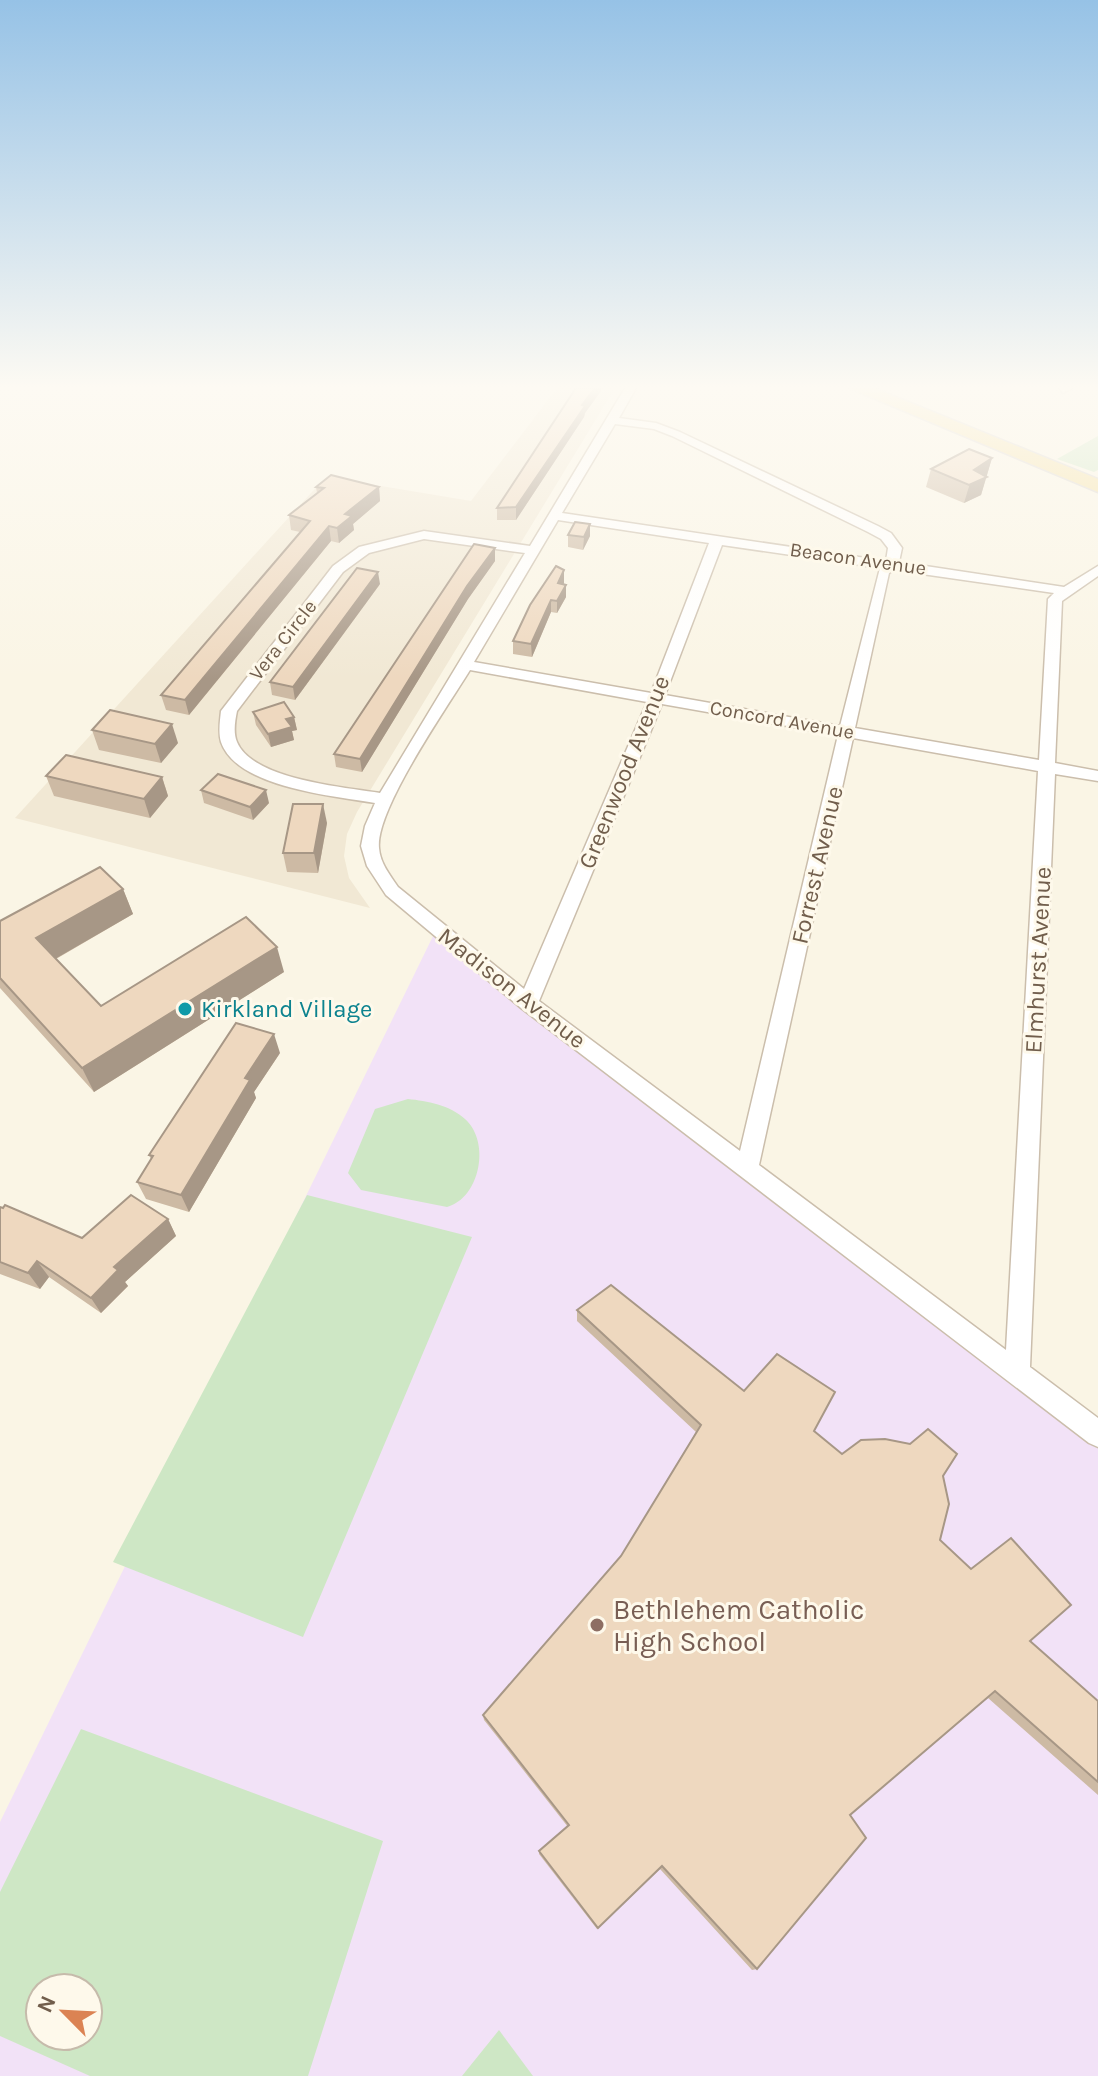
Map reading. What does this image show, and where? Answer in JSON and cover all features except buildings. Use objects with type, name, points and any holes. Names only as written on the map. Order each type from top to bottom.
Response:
[{"type":"street","name":"Madison Avenue","points":[[573,485],[531,550],[385,799],[370,831],[369,852],[376,869],[392,891],[528,1003],[1098,1434]]},
{"type":"street","points":[[782,485],[891,540],[895,548],[892,564]]},
{"type":"street","name":"Beacon Avenue","points":[[554,516],[1066,591]]},
{"type":"street","name":"Vera Circle","points":[[385,799],[272,776],[248,766],[231,746],[226,731],[229,711],[338,569],[364,550],[385,541],[424,535],[531,550]]},
{"type":"street","name":"Greenwood Avenue","points":[[528,1003],[656,699],[717,540]]},
{"type":"street","name":"Forrest Avenue","points":[[747,1169],[883,572],[892,564]]},
{"type":"street","points":[[1066,591],[1098,570]]},
{"type":"street","name":"Elmhurst Avenue","points":[[1017,1373],[1055,599],[1066,591]]},
{"type":"street","name":"Concord Avenue","points":[[465,665],[1098,776]]},
{"type":"shaded area","points":[[318,485],[374,485],[471,501],[483,485],[556,485],[357,812],[347,834],[344,856],[349,878],[370,908],[15,818]]},
{"type":"shaded area","name":"Bethlehem Catholic High School","points":[[436,930],[1098,1429],[1098,2076],[0,2076],[0,1822]]},
{"type":"green space","points":[[408,1099],[438,1104],[459,1114],[473,1129],[478,1141],[478,1168],[474,1181],[458,1202],[447,1207],[361,1190],[348,1173],[375,1109]]},
{"type":"green space","points":[[307,1195],[472,1237],[303,1637],[113,1562]]},
{"type":"green space","points":[[81,1729],[383,1841],[308,2076],[90,2076],[36,2052],[104,2052],[104,1972],[24,1972],[24,2047],[0,2036],[0,1892]]},
{"type":"green space","points":[[499,2030],[533,2076],[462,2076]]},
{"type":"place","name":"Kirkland Village","points":[[185,1009]]},
{"type":"place","name":"Bethlehem Catholic High School","points":[[597,1625]]}]
